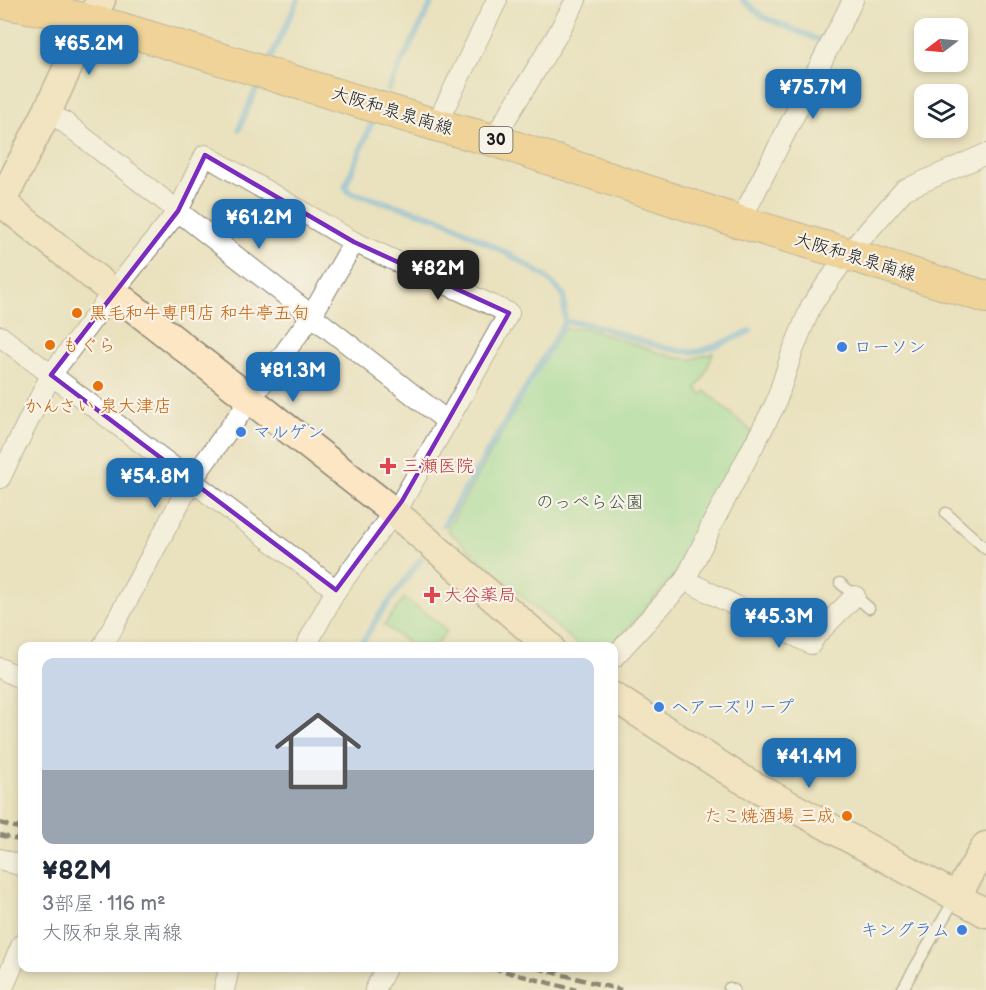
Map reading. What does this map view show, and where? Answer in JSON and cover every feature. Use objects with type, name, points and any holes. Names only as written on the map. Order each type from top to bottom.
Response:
[{"type":"main road","name":"大阪和泉泉南線","points":[[0,2],[46,10],[95,10],[119,28],[436,125],[493,140],[740,222],[986,297]]},
{"type":"street","points":[[436,125],[497,0]]},
{"type":"street","points":[[493,140],[576,0]]},
{"type":"street","points":[[740,222],[853,0]]},
{"type":"street","points":[[95,10],[1,204],[394,512],[544,642]]},
{"type":"street","points":[[46,112],[64,122],[448,422]]},
{"type":"street","points":[[618,653],[685,580],[775,405],[811,306],[855,243],[904,190],[986,154]]},
{"type":"street","points":[[0,478],[51,375],[178,211],[205,155],[354,242],[509,313],[394,512],[336,590],[308,642]]},
{"type":"street","points":[[105,642],[191,481],[312,315],[354,242]]},
{"type":"street","points":[[0,336],[336,590]]},
{"type":"street","points":[[685,580],[811,644],[816,635],[855,596]]},
{"type":"street","points":[[0,668],[18,677]]},
{"type":"street","points":[[618,700],[738,777],[986,913]]},
{"type":"street","points":[[956,897],[986,846]]},
{"type":"street","points":[[0,859],[18,865]]},
{"type":"street","points":[[2,990],[18,953]]},
{"type":"street","points":[[224,990],[228,972]]},
{"type":"street","points":[[375,990],[384,972]]},
{"type":"lane","points":[[946,513],[986,549]]},
{"type":"lane","points":[[902,990],[956,897]]},
{"type":"highlighted area","points":[[205,155],[354,242],[509,313],[402,501],[336,590],[51,375],[178,211]]},
{"type":"green space","name":"のっぺら公園","points":[[585,328],[678,358],[692,359],[713,353],[703,379],[696,388],[702,395],[705,391],[752,432],[678,571],[616,642],[574,642],[447,530],[548,352],[564,329]]},
{"type":"green space","points":[[404,598],[441,625],[446,632],[438,642],[407,642],[384,625]]},
{"type":"waterway","points":[[271,57],[298,0]]},
{"type":"waterway","points":[[388,90],[433,0]]},
{"type":"waterway","points":[[743,0],[763,17],[819,40],[826,33]]},
{"type":"waterway","points":[[239,129],[258,85]]},
{"type":"waterway","points":[[372,122],[345,187],[349,192],[442,219],[519,260],[546,277],[564,295],[565,322],[444,525]]},
{"type":"waterway","points":[[565,322],[589,324],[661,347],[688,352],[712,347],[750,331]]},
{"type":"waterway","points":[[362,642],[380,614],[421,559]]},
{"type":"railway","points":[[0,823],[18,828]]},
{"type":"railway","points":[[0,835],[18,840]]},
{"type":"railway","points":[[507,972],[576,990]]},
{"type":"railway","points":[[552,972],[621,990]]},
{"type":"place","name":"黒毛和牛専門店 和牛亭五旬","points":[[77,313]]},
{"type":"place","name":"もぐら","points":[[50,345]]},
{"type":"place","name":"ローソン","points":[[842,347]]},
{"type":"place","name":"かんさい 泉大津店","points":[[98,386]]},
{"type":"place","name":"マルゲン","points":[[241,432]]},
{"type":"place","name":"三瀬医院","points":[[388,466]]},
{"type":"place","name":"大谷薬局","points":[[432,595]]},
{"type":"place","name":"ヘアーズリープ","points":[[659,707]]},
{"type":"place","name":"たこ焼酒場 三成","points":[[847,816]]},
{"type":"place","name":"キングラム","points":[[962,930]]}]
